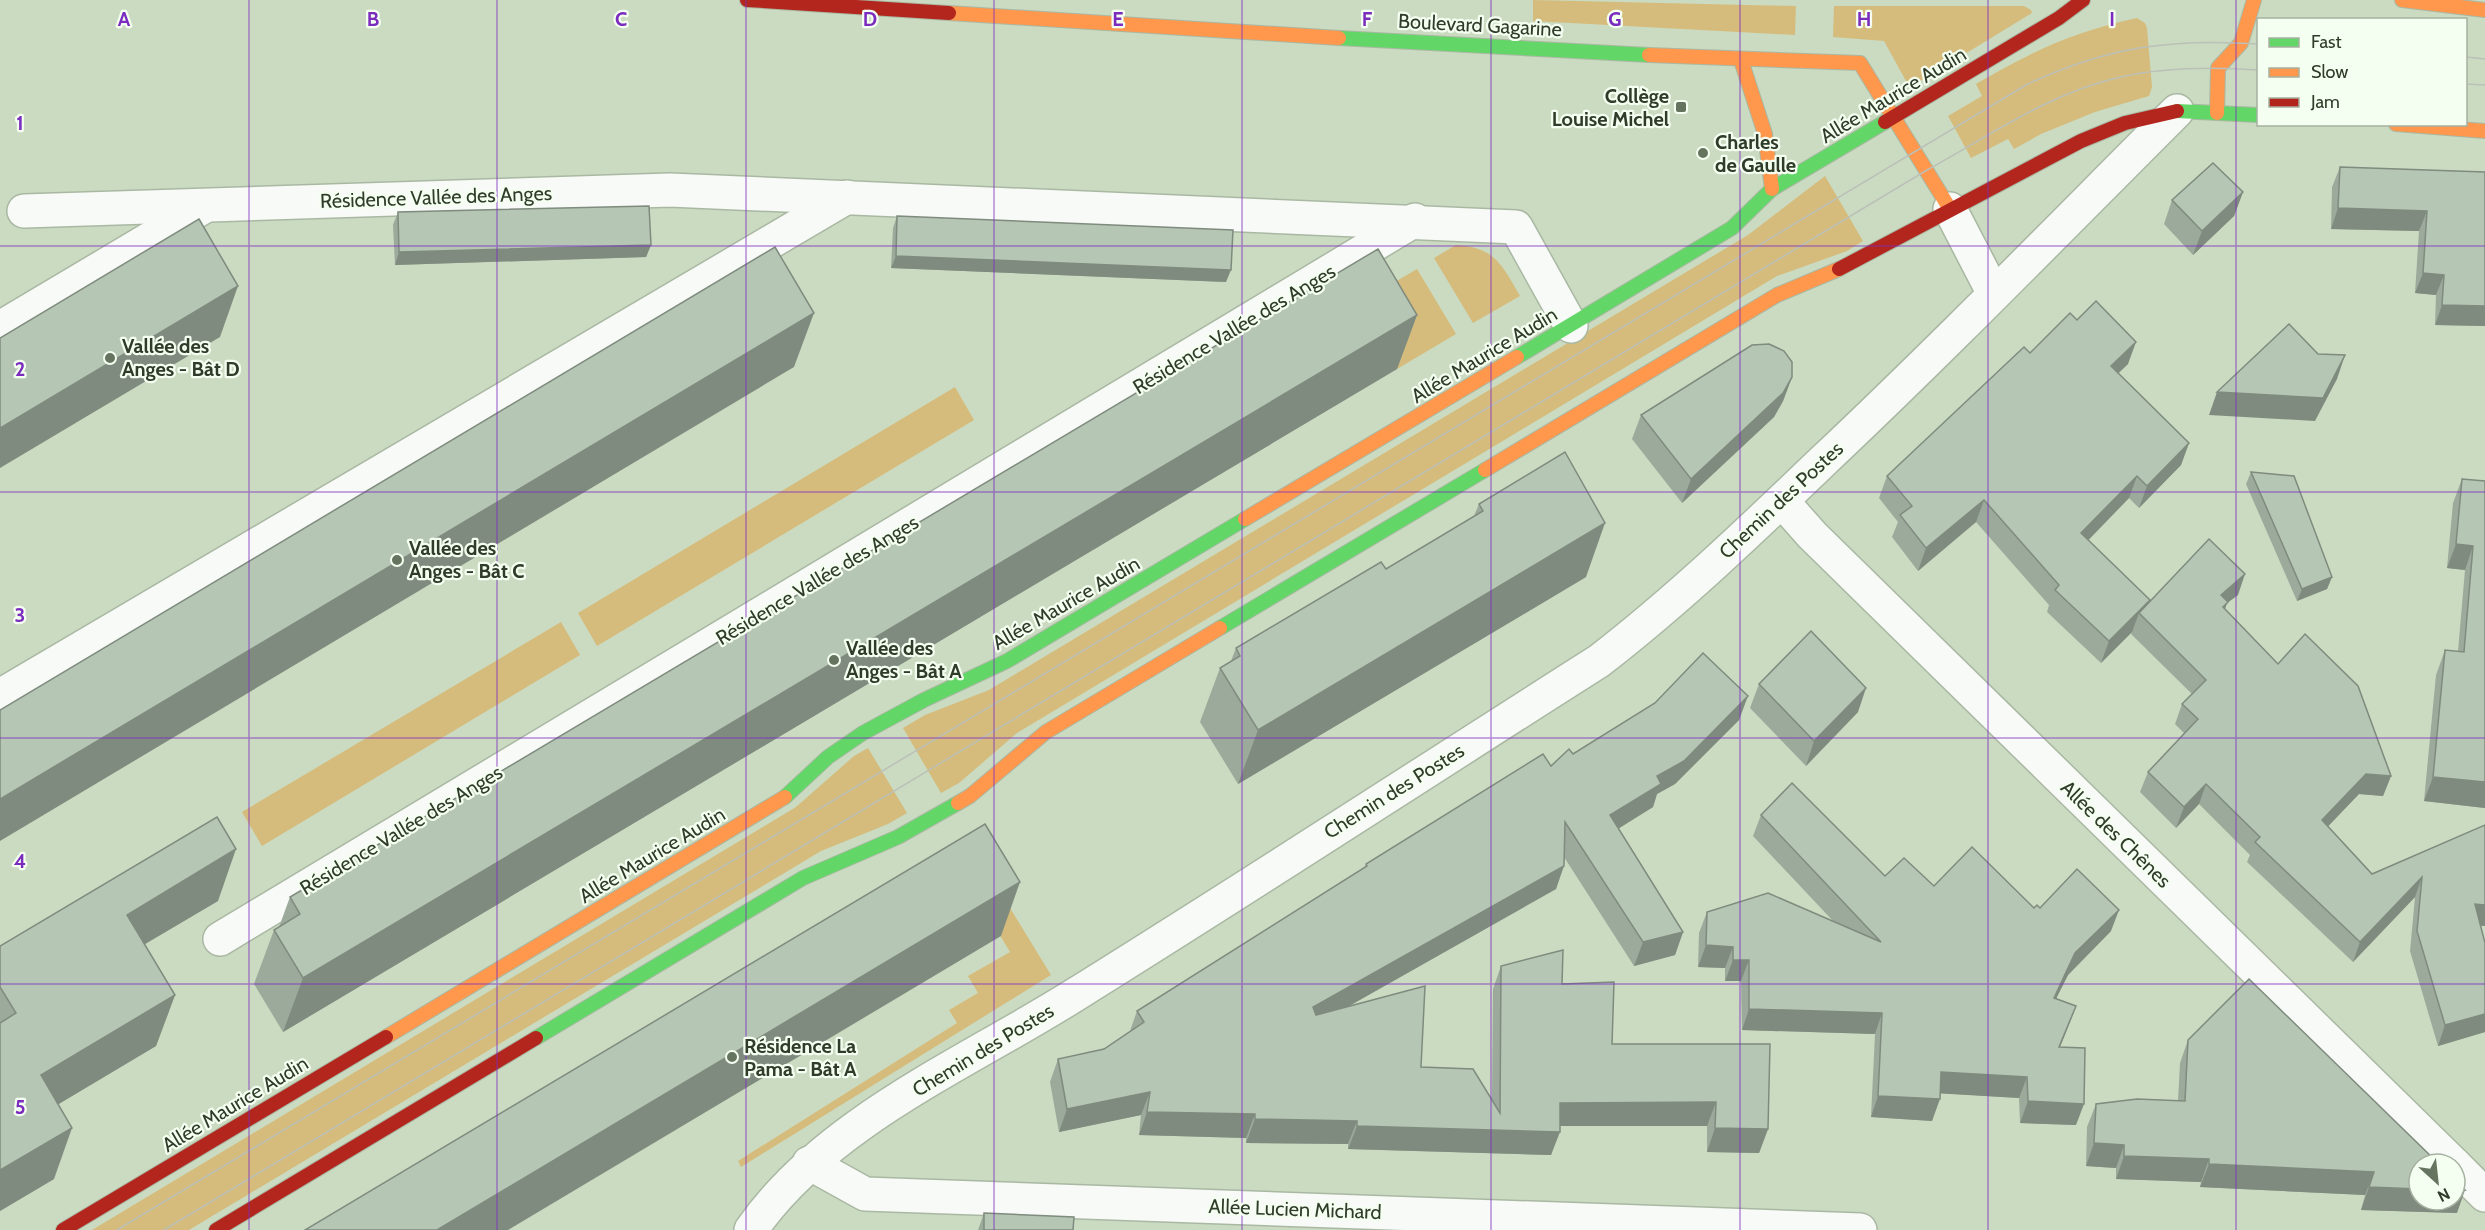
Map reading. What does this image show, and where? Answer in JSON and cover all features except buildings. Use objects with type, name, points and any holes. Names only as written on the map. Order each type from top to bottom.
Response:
[{"type":"street","name":"Boulevard Gagarine","points":[[747,0],[1234,32],[1741,60],[1860,63],[1893,118],[1917,150],[1950,209]]},
{"type":"street","name":"Allée Maurice Audin","points":[[63,1230],[782,800],[842,747],[879,724],[915,704],[1007,661],[1732,228],[1772,189],[2059,18],[2083,0]]},
{"type":"street","points":[[2217,113],[2218,68],[2241,43],[2254,0]]},
{"type":"street","points":[[2408,0],[2485,10]]},
{"type":"street","points":[[1741,60],[1765,134],[1772,189]]},
{"type":"street","points":[[216,1230],[803,878],[898,837],[970,796],[1046,732],[1777,295],[1855,262],[1950,209],[2081,141],[2125,123],[2176,111],[2257,115]]},
{"type":"street","name":"Chemin des Postes","points":[[751,1230],[773,1201],[809,1163],[862,1122],[1073,996],[1599,661],[1644,626],[1782,501],[1911,378],[2176,111]]},
{"type":"street","points":[[2421,126],[2485,131]]},
{"type":"street","name":"Résidence Vallée des Anges","points":[[24,211],[670,190],[1415,220],[1516,227],[1571,326]]},
{"type":"street","points":[[0,696],[848,196]]},
{"type":"street","points":[[0,328],[208,204]]},
{"type":"street","points":[[1950,209],[1994,294]]},
{"type":"street","name":"Résidence Vallée des Anges","points":[[220,939],[1415,220]]},
{"type":"street","name":"Allée des Chênes","points":[[1782,501],[1812,535],[2441,1152]]},
{"type":"street","name":"Allée Lucien Michard","points":[[809,1163],[865,1194],[1860,1230]]},
{"type":"street","name":"Allée des Chênes","points":[[2467,1177],[2485,1194]]},
{"type":"shaded area","points":[[1533,0],[1796,6],[1795,35],[1533,21]]},
{"type":"shaded area","points":[[1834,6],[2024,6],[2032,13],[1914,85],[1906,81],[1884,41],[1833,37]]},
{"type":"shaded area","points":[[2137,18],[2145,23],[2147,28],[2152,87],[2149,96],[2095,112],[2041,134],[2014,149],[2008,139],[1971,158],[1948,116],[1982,96],[1976,84],[2053,44],[2092,30]]},
{"type":"shaded area","points":[[1825,176],[1863,241],[1847,251],[1777,276],[1017,733],[959,783],[941,793],[903,728],[925,715],[989,690],[1748,235]]},
{"type":"shaded area","points":[[1456,245],[1480,249],[1489,254],[1508,275],[1520,296],[1473,323],[1434,258]]},
{"type":"shaded area","points":[[1417,269],[1456,334],[1397,369],[1359,303]]},
{"type":"shaded area","points":[[955,387],[974,420],[597,646],[578,613]]},
{"type":"shaded area","points":[[561,622],[580,655],[262,846],[242,812]]},
{"type":"shaded area","points":[[868,748],[907,813],[888,824],[821,851],[189,1230],[92,1230],[796,807],[854,756]]},
{"type":"shaded area","points":[[971,844],[1051,975],[741,1167],[738,1161],[957,1023],[949,1010],[978,993],[968,976],[1010,952],[966,879],[327,1230]]},
{"type":"tram line","points":[[117,1230],[2026,85],[2084,62],[2139,48],[2196,43],[2257,44]]},
{"type":"tram line","points":[[2467,57],[2485,59]]},
{"type":"tram line","points":[[164,1230],[1927,170],[2021,116],[2070,93],[2121,77],[2155,71],[2190,69],[2257,70]]},
{"type":"tram line","points":[[2467,84],[2485,85]]},
{"type":"traffic: fast","points":[[1339,38],[1649,55]]},
{"type":"traffic: fast","points":[[2177,111],[2257,115]]},
{"type":"traffic: fast","points":[[1517,357],[1732,228],[1772,189],[1885,122]]},
{"type":"traffic: fast","points":[[1220,628],[1485,470]]},
{"type":"traffic: fast","points":[[785,797],[828,757],[863,733],[924,700],[1007,661],[1245,519]]},
{"type":"traffic: fast","points":[[536,1038],[803,878],[898,837],[958,803]]},
{"type":"traffic: slow","points":[[2217,113],[2218,68],[2241,43],[2254,0]]},
{"type":"traffic: slow","points":[[2402,0],[2485,10]]},
{"type":"traffic: slow","points":[[949,13],[1339,38]]},
{"type":"traffic: slow","points":[[1649,55],[1860,63],[1950,209]]},
{"type":"traffic: slow","points":[[1741,60],[1765,134],[1772,189]]},
{"type":"traffic: slow","points":[[2421,126],[2485,131]]},
{"type":"traffic: slow","points":[[1485,470],[1777,295],[1839,269]]},
{"type":"traffic: slow","points":[[1245,519],[1517,357]]},
{"type":"traffic: slow","points":[[958,803],[970,796],[1046,732],[1220,628]]},
{"type":"traffic: slow","points":[[386,1037],[785,797]]},
{"type":"traffic: jam","points":[[747,0],[949,13]]},
{"type":"traffic: jam","points":[[1885,122],[2059,18],[2083,0]]},
{"type":"traffic: jam","points":[[1839,269],[2081,141],[2125,123],[2177,111]]},
{"type":"traffic: jam","points":[[63,1230],[386,1037]]},
{"type":"traffic: jam","points":[[216,1230],[536,1038]]},
{"type":"place","name":"Collège Louise Michel","points":[[1681,107]]},
{"type":"place","name":"Charles de Gaulle","points":[[1703,153]]},
{"type":"place","name":"Vallée des Anges - Bât D","points":[[110,358]]},
{"type":"place","name":"Vallée des Anges - Bât C","points":[[397,560]]},
{"type":"place","name":"Vallée des Anges - Bât A","points":[[834,660]]},
{"type":"place","name":"Résidence La Pama - Bât A","points":[[732,1057]]}]
